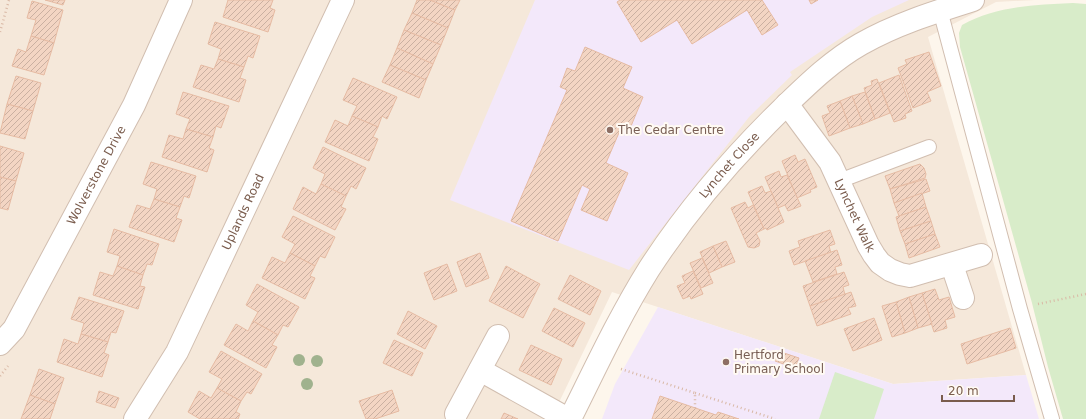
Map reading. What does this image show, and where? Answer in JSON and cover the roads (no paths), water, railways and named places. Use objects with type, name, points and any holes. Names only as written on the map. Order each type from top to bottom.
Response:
[{"type":"street","name":"Wolverstone Drive","points":[[0,344],[14,329],[134,105],[181,0]]},
{"type":"street","name":"Uplands Road","points":[[135,419],[177,352],[343,0]]},
{"type":"street","name":"Lynchet Close","points":[[569,419],[598,362],[649,270],[676,232],[729,166],[763,128],[813,79],[860,45],[890,30],[940,10],[973,0]]},
{"type":"street","name":"Lynchet Walk","points":[[787,104],[830,162],[868,246],[885,267],[900,274],[910,276],[952,265],[981,255]]},
{"type":"street","points":[[952,265],[963,298]]},
{"type":"street","points":[[456,414],[498,336]]},
{"type":"street","points":[[480,370],[569,419]]},
{"type":"lane","points":[[940,10],[1020,309],[1052,419]]},
{"type":"lane","points":[[839,181],[929,147]]},
{"type":"place","name":"The Cedar Centre","points":[[610,130]]},
{"type":"place","name":"Hertford Primary School","points":[[726,362]]}]
